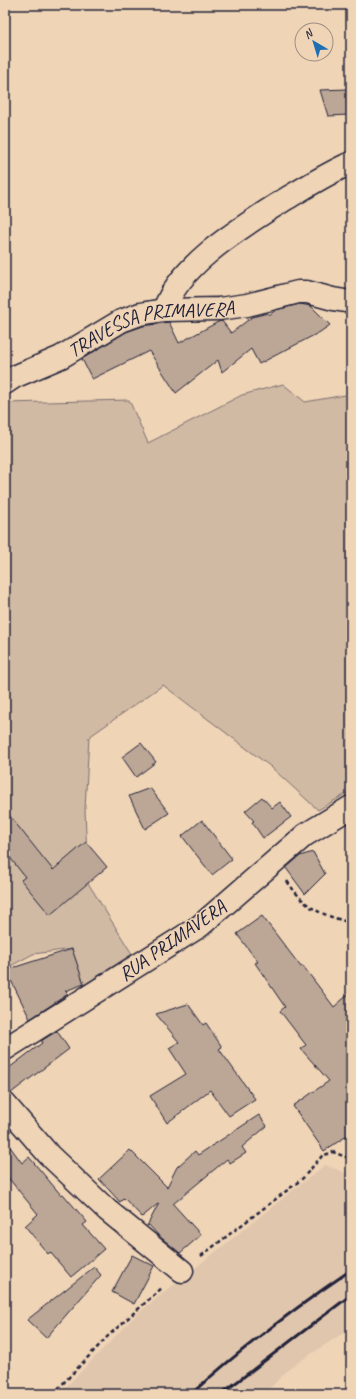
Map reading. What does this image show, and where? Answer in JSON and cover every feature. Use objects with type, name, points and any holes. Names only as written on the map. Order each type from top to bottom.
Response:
[{"type":"street","points":[[164,310],[171,292],[179,282],[196,264],[224,240],[299,191],[351,162]]},
{"type":"street","name":"TRAVESSA PRIMAVERA","points":[[5,383],[14,377],[74,350],[121,321],[140,314],[164,310],[219,309],[253,303],[298,292],[307,292],[351,302]]},
{"type":"street","name":"RUA PRIMAVERA","points":[[5,1049],[200,926],[305,835],[351,807]]},
{"type":"street","points":[[5,1104],[49,1155],[107,1210],[182,1271]]},
{"type":"path","points":[[274,862],[303,903],[327,916],[351,923]]},
{"type":"shaded area","points":[[283,384],[305,402],[351,394],[351,791],[318,810],[271,767],[163,685],[89,737],[85,809],[88,883],[132,954],[84,985],[72,949],[33,954],[5,969],[5,403],[129,400],[148,443],[242,395]]},
{"type":"shaded area","points":[[325,1165],[351,1175],[351,1328],[291,1367],[264,1394],[59,1394],[137,1314]]},
{"type":"building","points":[[348,89],[349,115],[328,116],[320,90]]},
{"type":"building","points":[[300,304],[311,306],[330,325],[320,332],[259,364],[251,349],[222,372],[218,360],[176,393],[149,351],[92,379],[82,359],[126,332],[143,326],[169,322],[179,343],[218,322],[222,321],[231,333],[252,317],[268,313],[269,315],[276,310]]},
{"type":"building","points":[[141,743],[156,762],[136,777],[122,757]]},
{"type":"building","points":[[150,788],[169,813],[145,829],[129,796]]},
{"type":"building","points":[[262,797],[272,808],[280,802],[291,817],[263,838],[252,822],[254,821],[245,811]]},
{"type":"building","points":[[5,810],[53,870],[86,842],[107,867],[50,915],[21,880],[25,877],[5,851]]},
{"type":"building","points":[[202,820],[232,859],[212,875],[182,836]]},
{"type":"building","points":[[313,852],[325,874],[305,894],[286,868],[300,856]]},
{"type":"building","points":[[262,916],[334,1007],[351,992],[351,1133],[324,1151],[293,1106],[329,1081],[301,1049],[306,1045],[280,1011],[285,1007],[255,963],[258,962],[237,934]]},
{"type":"building","points":[[72,949],[84,984],[65,991],[68,994],[30,1019],[6,970]]},
{"type":"building","points":[[188,1004],[203,1025],[206,1023],[222,1047],[219,1049],[255,1099],[229,1116],[210,1090],[167,1123],[150,1096],[186,1074],[169,1048],[179,1042],[156,1014]]},
{"type":"building","points":[[57,1031],[69,1049],[11,1093],[5,1092],[5,1071],[42,1043],[41,1041]]},
{"type":"building","points":[[259,1115],[267,1126],[242,1147],[246,1153],[230,1163],[227,1159],[173,1204],[201,1235],[180,1253],[158,1235],[149,1225],[147,1226],[159,1203],[142,1217],[124,1198],[120,1202],[99,1179],[130,1150],[167,1187],[177,1167],[195,1151],[198,1155]]},
{"type":"building","points":[[5,1140],[22,1163],[29,1157],[61,1195],[63,1194],[87,1222],[83,1225],[104,1249],[71,1277],[50,1252],[48,1254],[25,1226],[38,1214],[5,1174]]},
{"type":"building","points":[[132,1255],[154,1266],[134,1304],[112,1292]]},
{"type":"building","points":[[94,1267],[101,1275],[46,1338],[27,1320]]},
{"type":"railway","points":[[191,1394],[269,1329],[351,1270]]},
{"type":"railway","points":[[221,1394],[351,1295]]}]
